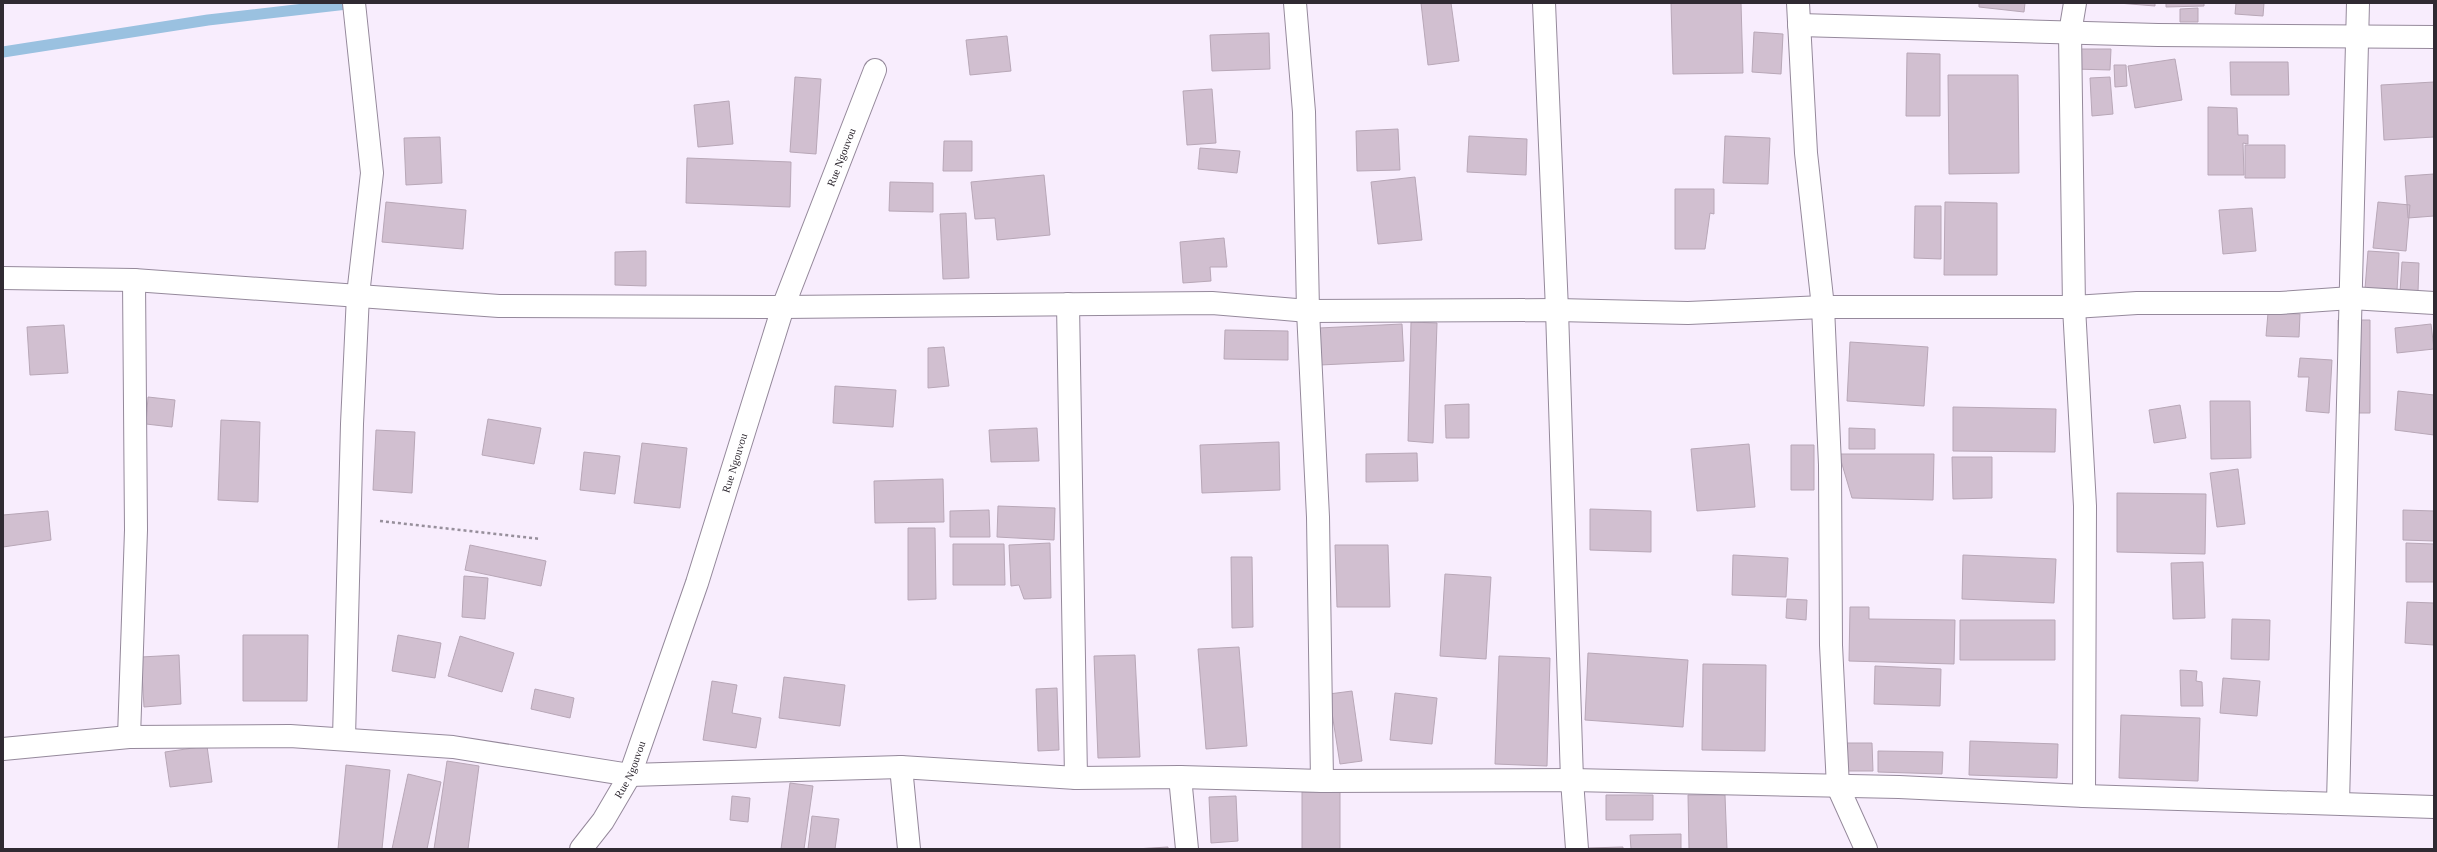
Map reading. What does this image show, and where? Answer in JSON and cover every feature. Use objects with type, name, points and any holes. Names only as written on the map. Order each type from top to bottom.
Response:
[{"type":"street","points":[[344,738],[349,518],[358,294],[372,172],[354,3]]},
{"type":"street","points":[[1295,3],[1304,112],[1308,312],[1318,517],[1322,781]]},
{"type":"street","points":[[1544,3],[1557,310],[1572,780],[1577,849]]},
{"type":"street","points":[[1798,3],[1806,153],[1823,307],[1830,465],[1831,645],[1838,787],[1866,849]]},
{"type":"street","points":[[2075,3],[2070,33],[2074,307],[2085,506],[2084,796]]},
{"type":"street","points":[[2338,804],[2358,3]]},
{"type":"street","points":[[1799,25],[2070,33],[2434,37]]},
{"type":"street","name":"Rue Ngouvou","points":[[581,849],[603,821],[630,775],[697,583],[782,307],[875,70]]},
{"type":"street","points":[[3,278],[134,280],[358,294],[499,306],[782,307],[1212,303],[1308,312],[1557,310],[1688,313],[1823,307],[2074,307],[2138,302],[2280,303],[2351,298],[2434,303]]},
{"type":"street","points":[[129,737],[136,530],[134,280]]},
{"type":"street","points":[[1068,304],[1076,778]]},
{"type":"street","points":[[3,749],[129,737],[290,736],[344,738],[453,747],[630,775],[901,767],[1076,778],[1180,777],[1322,781],[1572,780],[1838,787],[1899,787],[2084,796],[2434,807]]},
{"type":"street","points":[[901,767],[909,849]]},
{"type":"street","points":[[1180,777],[1187,849]]},
{"type":"path","points":[[349,518],[541,539]]},
{"type":"building","points":[[1421,3],[1451,3],[1459,61],[1428,65]]},
{"type":"building","points":[[1671,3],[1741,3],[1743,73],[1673,74]]},
{"type":"building","points":[[1979,3],[2025,3],[2024,12],[1979,7]]},
{"type":"building","points":[[2118,3],[2155,3],[2155,6]]},
{"type":"building","points":[[2166,3],[2204,3],[2204,6],[2166,7]]},
{"type":"building","points":[[2236,3],[2264,3],[2263,16],[2235,14]]},
{"type":"building","points":[[2198,8],[2198,22],[2180,22],[2180,9]]},
{"type":"building","points":[[1754,32],[1783,34],[1781,74],[1752,72]]},
{"type":"building","points":[[1269,33],[1270,69],[1212,71],[1210,35]]},
{"type":"building","points":[[1007,36],[1011,71],[970,75],[966,40]]},
{"type":"building","points":[[2074,49],[2111,49],[2110,70],[2074,69]]},
{"type":"building","points":[[1907,53],[1940,54],[1940,116],[1906,116]]},
{"type":"building","points":[[2175,59],[2182,100],[2135,108],[2128,66]]},
{"type":"building","points":[[2230,62],[2288,62],[2289,95],[2231,95]]},
{"type":"building","points":[[2114,65],[2126,65],[2127,86],[2115,87]]},
{"type":"building","points":[[1948,75],[2018,75],[2019,173],[1949,174]]},
{"type":"building","points":[[795,77],[821,79],[816,154],[790,152]]},
{"type":"building","points":[[2110,77],[2113,114],[2092,116],[2090,78]]},
{"type":"building","points":[[2434,82],[2434,137],[2384,140],[2381,85]]},
{"type":"building","points":[[1212,89],[1216,143],[1187,145],[1183,91]]},
{"type":"building","points":[[729,101],[733,144],[698,147],[694,105]]},
{"type":"building","points":[[2208,107],[2237,108],[2238,135],[2248,135],[2248,144],[2243,143],[2244,175],[2208,175]]},
{"type":"building","points":[[1398,129],[1400,170],[1357,171],[1356,131]]},
{"type":"building","points":[[1469,136],[1527,139],[1526,175],[1467,172]]},
{"type":"building","points":[[1725,136],[1770,138],[1768,184],[1723,183]]},
{"type":"building","points":[[440,137],[442,183],[406,185],[404,138]]},
{"type":"building","points":[[944,141],[972,141],[972,171],[943,171]]},
{"type":"building","points":[[2245,145],[2285,145],[2285,178],[2245,178]]},
{"type":"building","points":[[1200,148],[1240,151],[1237,173],[1198,169]]},
{"type":"building","points":[[687,158],[791,162],[790,207],[686,203]]},
{"type":"building","points":[[2434,174],[2434,216],[2408,218],[2405,176]]},
{"type":"building","points":[[1044,175],[1050,235],[997,240],[995,218],[975,219],[971,182]]},
{"type":"building","points":[[1415,177],[1422,240],[1378,244],[1371,182]]},
{"type":"building","points":[[890,182],[933,183],[933,212],[889,211]]},
{"type":"building","points":[[1675,189],[1714,189],[1714,214],[1710,213],[1705,249],[1675,249]]},
{"type":"building","points":[[386,202],[466,210],[463,249],[382,242]]},
{"type":"building","points":[[1945,202],[1997,203],[1997,275],[1944,275]]},
{"type":"building","points":[[2378,202],[2410,205],[2406,251],[2373,248]]},
{"type":"building","points":[[1915,206],[1941,206],[1941,259],[1914,258]]},
{"type":"building","points":[[2252,208],[2256,251],[2223,254],[2219,210]]},
{"type":"building","points":[[966,213],[969,278],[943,279],[940,214]]},
{"type":"building","points":[[1224,238],[1227,267],[1210,267],[1211,281],[1183,283],[1180,242]]},
{"type":"building","points":[[646,251],[646,286],[615,285],[615,252]]},
{"type":"building","points":[[2368,251],[2399,253],[2397,291],[2365,289]]},
{"type":"building","points":[[2402,262],[2419,263],[2418,292],[2400,292]]},
{"type":"building","points":[[2268,313],[2300,314],[2299,337],[2266,336]]},
{"type":"building","points":[[2338,320],[2370,320],[2370,413],[2339,413]]},
{"type":"building","points":[[1411,322],[1437,323],[1433,443],[1408,441]]},
{"type":"building","points":[[1402,324],[1404,361],[1320,365],[1319,328]]},
{"type":"building","points":[[2431,324],[2434,349],[2397,353],[2395,328]]},
{"type":"building","points":[[64,325],[68,373],[30,375],[27,327]]},
{"type":"building","points":[[1225,330],[1288,331],[1288,360],[1224,359]]},
{"type":"building","points":[[1850,342],[1928,347],[1924,406],[1847,401]]},
{"type":"building","points":[[944,347],[949,386],[928,388],[928,348]]},
{"type":"building","points":[[2300,358],[2332,360],[2329,413],[2306,411],[2309,377],[2298,377]]},
{"type":"building","points":[[835,386],[896,390],[893,427],[833,423]]},
{"type":"building","points":[[2398,391],[2434,395],[2434,435],[2395,430]]},
{"type":"building","points":[[148,397],[175,400],[172,427],[146,424]]},
{"type":"building","points":[[2210,401],[2250,401],[2251,458],[2211,459]]},
{"type":"building","points":[[1469,404],[1469,438],[1446,438],[1445,405]]},
{"type":"building","points":[[2180,405],[2186,438],[2154,443],[2149,410]]},
{"type":"building","points":[[1953,407],[2056,409],[2055,452],[1953,451]]},
{"type":"building","points":[[488,419],[541,428],[534,464],[482,455]]},
{"type":"building","points":[[221,420],[260,422],[258,502],[218,500]]},
{"type":"building","points":[[1037,428],[1039,461],[991,462],[989,430]]},
{"type":"building","points":[[1849,428],[1875,429],[1875,449],[1849,449]]},
{"type":"building","points":[[376,430],[415,432],[412,493],[373,490]]},
{"type":"building","points":[[1279,442],[1280,490],[1202,493],[1200,445]]},
{"type":"building","points":[[642,443],[687,448],[680,508],[634,503]]},
{"type":"building","points":[[1749,444],[1755,507],[1697,511],[1691,449]]},
{"type":"building","points":[[1791,445],[1814,445],[1814,490],[1791,490]]},
{"type":"building","points":[[584,452],[620,456],[615,494],[580,490]]},
{"type":"building","points":[[1417,453],[1418,481],[1366,482],[1366,454]]},
{"type":"building","points":[[1839,454],[1934,454],[1933,500],[1852,498]]},
{"type":"building","points":[[1952,457],[1992,457],[1992,498],[1953,499]]},
{"type":"building","points":[[2238,469],[2245,524],[2217,527],[2210,473]]},
{"type":"building","points":[[943,479],[944,522],[875,523],[874,481]]},
{"type":"building","points":[[2117,493],[2206,494],[2205,554],[2117,552]]},
{"type":"building","points":[[998,506],[1055,508],[1054,540],[997,537]]},
{"type":"building","points":[[1590,509],[1651,511],[1651,552],[1590,550]]},
{"type":"building","points":[[989,510],[990,537],[950,537],[950,511]]},
{"type":"building","points":[[2403,510],[2434,511],[2434,541],[2403,540]]},
{"type":"building","points":[[48,511],[51,540],[3,547],[3,515]]},
{"type":"building","points":[[908,528],[935,528],[936,599],[908,600]]},
{"type":"building","points":[[1050,543],[1051,598],[1024,599],[1019,585],[1011,586],[1009,545]]},
{"type":"building","points":[[2406,543],[2434,544],[2434,582],[2406,582]]},
{"type":"building","points":[[953,544],[1004,544],[1005,585],[953,585]]},
{"type":"building","points":[[470,545],[546,561],[541,586],[465,570]]},
{"type":"building","points":[[1335,545],[1388,545],[1390,607],[1337,607]]},
{"type":"building","points":[[1733,555],[1788,558],[1786,597],[1732,595]]},
{"type":"building","points":[[1963,555],[2056,559],[2054,603],[1962,599]]},
{"type":"building","points":[[1231,557],[1252,557],[1253,627],[1232,628]]},
{"type":"building","points":[[2203,562],[2205,618],[2173,619],[2171,563]]},
{"type":"building","points":[[1445,574],[1491,577],[1486,659],[1440,656]]},
{"type":"building","points":[[464,576],[488,578],[485,619],[462,617]]},
{"type":"building","points":[[1787,599],[1807,600],[1806,620],[1786,618]]},
{"type":"building","points":[[2407,602],[2434,603],[2434,645],[2405,643]]},
{"type":"building","points":[[1850,607],[1869,607],[1869,619],[1955,620],[1954,664],[1849,661]]},
{"type":"building","points":[[2232,619],[2270,620],[2269,660],[2231,659]]},
{"type":"building","points":[[1960,620],[2055,620],[2055,660],[1960,660]]},
{"type":"building","points":[[243,635],[308,635],[307,701],[243,701]]},
{"type":"building","points":[[398,635],[441,643],[435,678],[392,671]]},
{"type":"building","points":[[460,636],[514,653],[502,692],[448,676]]},
{"type":"building","points":[[1239,647],[1247,746],[1206,749],[1198,649]]},
{"type":"building","points":[[1588,653],[1688,660],[1683,727],[1585,720]]},
{"type":"building","points":[[179,655],[181,704],[144,707],[141,657]]},
{"type":"building","points":[[1135,655],[1140,757],[1098,758],[1094,656]]},
{"type":"building","points":[[1499,656],[1550,658],[1547,766],[1495,764]]},
{"type":"building","points":[[1703,664],[1766,665],[1765,751],[1702,750]]},
{"type":"building","points":[[1875,666],[1941,669],[1940,706],[1874,704]]},
{"type":"building","points":[[2180,670],[2197,671],[2196,681],[2202,682],[2203,706],[2181,706]]},
{"type":"building","points":[[784,677],[845,685],[840,726],[779,718]]},
{"type":"building","points":[[2223,678],[2260,681],[2257,716],[2220,713]]},
{"type":"building","points":[[712,681],[737,685],[732,713],[761,718],[756,748],[703,740]]},
{"type":"building","points":[[1057,688],[1059,750],[1038,751],[1036,689]]},
{"type":"building","points":[[535,689],[574,698],[570,718],[531,709]]},
{"type":"building","points":[[1352,691],[1362,761],[1340,764],[1329,694]]},
{"type":"building","points":[[1395,693],[1437,698],[1432,744],[1390,740]]},
{"type":"building","points":[[2121,715],[2200,718],[2198,781],[2119,778]]},
{"type":"building","points":[[1970,741],[2058,744],[2057,778],[1969,775]]},
{"type":"building","points":[[1847,743],[1872,743],[1873,771],[1848,771]]},
{"type":"building","points":[[207,746],[212,782],[170,787],[165,752]]},
{"type":"building","points":[[1878,751],[1943,752],[1942,774],[1878,772]]},
{"type":"building","points":[[447,761],[479,766],[468,849],[434,849]]},
{"type":"building","points":[[346,765],[390,770],[382,849],[338,849]]},
{"type":"building","points":[[408,774],[441,782],[427,849],[392,849]]},
{"type":"building","points":[[790,783],[813,786],[804,849],[781,849]]},
{"type":"building","points":[[1302,792],[1340,792],[1340,849],[1302,849]]},
{"type":"building","points":[[1606,795],[1653,795],[1653,820],[1606,820]]},
{"type":"building","points":[[1688,795],[1725,795],[1727,849],[1689,849]]},
{"type":"building","points":[[732,796],[750,798],[748,822],[730,820]]},
{"type":"building","points":[[1236,796],[1238,841],[1211,843],[1209,797]]},
{"type":"building","points":[[812,816],[839,819],[835,849],[808,849]]},
{"type":"building","points":[[1681,834],[1681,849],[1631,849],[1630,835]]},
{"type":"building","points":[[1168,847],[1168,849],[1135,849]]},
{"type":"building","points":[[1623,847],[1623,849],[1588,849],[1588,848]]},
{"type":"waterway","points":[[3,52],[208,20],[356,3]]}]
